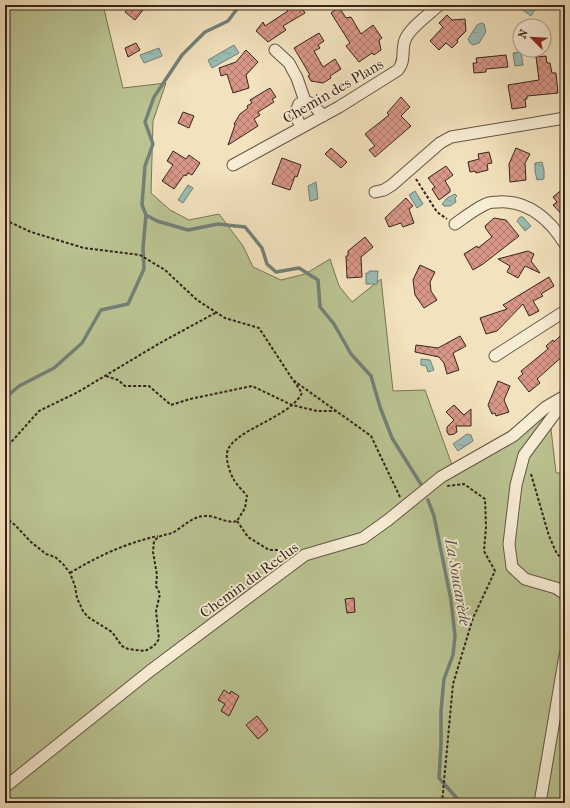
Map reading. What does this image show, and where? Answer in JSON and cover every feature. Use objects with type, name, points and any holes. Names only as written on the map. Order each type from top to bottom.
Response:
[{"type":"street","name":"Chemin des Plans","points":[[233,165],[323,116],[398,70],[403,65],[404,42],[408,34],[440,5]]},
{"type":"street","points":[[275,50],[289,63],[297,78],[305,101],[314,105],[323,116]]},
{"type":"street","points":[[301,128],[295,114],[299,104],[305,101]]},
{"type":"street","points":[[375,192],[392,186],[440,142],[451,137],[565,118]]},
{"type":"street","points":[[455,224],[487,203],[509,201],[524,205],[538,213],[558,233],[565,244]]},
{"type":"street","points":[[495,356],[565,311]]},
{"type":"street","name":"Chemin du Reclus","points":[[5,787],[156,667],[305,555],[363,538],[441,477],[513,436],[546,407],[565,396]]},
{"type":"street","points":[[565,400],[524,455],[516,485],[509,544],[512,567],[525,578],[556,588],[565,594]]},
{"type":"street","points":[[540,803],[565,655]]},
{"type":"path","points":[[410,170],[437,212],[455,224]]},
{"type":"path","points":[[5,220],[31,232],[84,248],[140,255],[165,270],[197,300],[225,318],[259,328],[302,393],[293,405],[272,419],[242,435],[229,447],[227,454],[234,482],[240,486],[248,496],[245,508],[237,521]]},
{"type":"path","points":[[5,449],[39,411],[78,392],[160,343],[217,312]]},
{"type":"path","points":[[106,376],[118,380],[125,386],[149,386],[171,405],[190,399],[252,386],[293,405],[317,411],[336,411]]},
{"type":"path","points":[[293,380],[371,436],[404,507]]},
{"type":"path","points":[[531,470],[530,475],[549,536],[557,554],[565,560]]},
{"type":"path","points":[[427,489],[464,484],[485,499],[486,527],[484,551],[495,571],[473,618],[453,684],[442,803]]},
{"type":"path","points":[[70,573],[90,561],[137,540],[172,534],[190,520],[199,517],[206,516],[232,522],[237,521]]},
{"type":"path","points":[[5,517],[46,554],[59,560],[70,573],[79,604],[88,617],[112,632],[122,646],[128,649],[145,651],[154,646],[159,639],[156,611],[160,594],[156,586],[158,575],[153,552],[154,541],[159,536]]},
{"type":"path","points":[[237,521],[248,537],[269,550],[294,550],[305,555]]},
{"type":"green space","points":[[5,5],[103,5],[123,88],[166,83],[153,121],[151,193],[170,210],[189,220],[219,214],[243,246],[253,267],[281,280],[305,274],[330,259],[339,286],[352,302],[381,279],[393,391],[425,390],[452,465],[499,440],[538,406],[551,429],[556,473],[565,473],[565,803],[5,803]]},
{"type":"water","points":[[516,5],[533,5],[536,8],[531,16]]},
{"type":"water","points":[[481,23],[484,24],[486,32],[479,43],[473,45],[468,39],[477,25]]},
{"type":"water","points":[[234,45],[239,53],[212,68],[208,60]]},
{"type":"water","points":[[159,48],[162,56],[144,63],[140,55]]},
{"type":"water","points":[[514,58],[522,58],[523,65],[515,66]]},
{"type":"water","points":[[542,162],[544,179],[537,180],[535,163]]},
{"type":"water","points":[[316,182],[318,199],[310,201],[308,186]]},
{"type":"water","points":[[188,185],[193,188],[183,203],[178,200]]},
{"type":"water","points":[[415,191],[423,204],[417,208],[409,195]]},
{"type":"water","points":[[455,194],[457,196],[455,198],[456,202],[450,206],[444,206],[442,204],[447,198]]},
{"type":"water","points":[[520,217],[523,217],[531,226],[525,231],[517,221]]},
{"type":"water","points":[[369,271],[378,271],[377,284],[366,284],[366,273],[369,273]]},
{"type":"water","points":[[421,359],[430,360],[434,370],[428,372],[426,366],[421,365]]},
{"type":"water","points":[[467,434],[471,435],[473,441],[458,451],[453,444]]},
{"type":"building","points":[[131,5],[147,5],[135,20],[125,12]]},
{"type":"building","points":[[285,5],[300,5],[305,13],[283,26],[286,30],[268,42],[256,31],[263,22],[265,26],[288,11]]},
{"type":"building","points":[[339,7],[346,18],[351,17],[361,34],[373,25],[382,38],[379,40],[381,50],[374,55],[372,53],[359,62],[346,46],[350,43],[331,13]]},
{"type":"building","points":[[447,15],[452,20],[465,19],[466,31],[457,40],[458,42],[452,48],[446,43],[439,50],[430,41],[443,27],[439,23]]},
{"type":"building","points":[[319,33],[324,41],[318,45],[320,48],[314,51],[323,67],[335,59],[341,69],[330,76],[331,78],[323,83],[311,81],[308,76],[310,75],[294,48]]},
{"type":"building","points":[[136,43],[140,50],[128,57],[125,48]]},
{"type":"building","points":[[246,50],[258,62],[246,75],[249,88],[233,93],[227,74],[221,76],[219,68],[236,62]]},
{"type":"building","points":[[506,55],[508,67],[486,69],[486,72],[474,73],[473,63],[477,63],[476,58]]},
{"type":"building","points":[[536,58],[546,58],[547,63],[550,63],[552,73],[556,73],[558,93],[527,96],[527,99],[525,99],[526,107],[512,109],[508,85],[539,80]]},
{"type":"building","points":[[270,88],[276,97],[272,99],[274,102],[258,112],[260,115],[254,119],[258,126],[228,145],[235,125],[234,124],[240,114],[252,103],[250,100]]},
{"type":"building","points":[[401,97],[410,107],[401,116],[411,126],[375,157],[369,150],[375,146],[365,134],[389,115],[387,113]]},
{"type":"building","points":[[183,112],[194,116],[189,128],[178,123]]},
{"type":"building","points":[[331,148],[347,162],[341,168],[325,154]]},
{"type":"building","points":[[516,148],[530,154],[525,163],[526,180],[510,182],[509,164]]},
{"type":"building","points":[[173,151],[186,159],[189,155],[200,163],[192,175],[188,173],[186,176],[184,175],[174,189],[162,181],[173,165],[167,161]]},
{"type":"building","points":[[489,152],[492,163],[487,164],[488,170],[476,173],[475,171],[470,172],[468,162],[479,159],[478,154]]},
{"type":"building","points":[[282,158],[301,165],[290,190],[272,184]]},
{"type":"building","points":[[446,166],[453,175],[445,181],[450,189],[450,192],[439,200],[432,189],[435,187],[428,178]]},
{"type":"building","points":[[565,187],[565,218],[553,205],[557,202],[553,197]]},
{"type":"building","points":[[406,198],[413,206],[409,209],[414,223],[403,227],[401,223],[389,227],[385,218]]},
{"type":"building","points":[[494,218],[506,220],[519,236],[473,270],[464,254],[477,246],[478,248],[492,237],[485,226]]},
{"type":"building","points":[[365,237],[373,247],[361,257],[362,277],[347,278],[346,256],[348,256],[348,251]]},
{"type":"building","points":[[528,251],[534,254],[531,261],[540,273],[525,266],[518,278],[507,272],[510,266],[498,259]]},
{"type":"building","points":[[420,265],[435,272],[430,282],[431,291],[437,300],[424,308],[415,295],[413,280]]},
{"type":"building","points":[[549,277],[554,286],[541,294],[543,296],[533,301],[539,311],[529,316],[523,304],[497,331],[486,334],[480,318],[507,309],[503,305]]},
{"type":"building","points":[[565,331],[565,354],[537,379],[540,383],[529,392],[518,378],[523,374],[521,371],[548,349],[546,346],[553,340],[554,342]]},
{"type":"building","points":[[460,336],[466,346],[453,353],[459,370],[447,374],[444,363],[439,357],[415,352],[416,345],[438,348]]},
{"type":"building","points":[[498,381],[510,386],[504,400],[509,412],[496,416],[495,413],[492,414],[488,405]]},
{"type":"building","points":[[454,405],[464,415],[471,409],[471,426],[456,426],[457,432],[449,435],[447,432],[447,427],[454,420],[446,412]]},
{"type":"building","points":[[354,598],[355,612],[347,613],[345,599]]},
{"type":"building","points":[[224,690],[230,694],[231,691],[239,696],[229,716],[221,711],[225,704],[218,700]]},
{"type":"building","points":[[257,716],[268,730],[258,739],[246,725]]},
{"type":"waterway","name":"La Soucarède","points":[[240,5],[228,21],[205,32],[182,55],[154,97],[145,122],[153,144],[145,166],[142,205],[146,215],[157,221],[188,230],[218,224],[245,227],[262,248],[267,264],[276,272],[299,268],[318,280],[320,307],[334,324],[351,354],[371,376],[380,407],[392,438],[422,486]]},
{"type":"waterway","points":[[5,398],[19,386],[54,368],[82,343],[101,310],[128,304],[144,269],[143,248],[146,215]]},
{"type":"waterway","name":"La Soucarède","points":[[428,500],[434,516],[451,600],[455,636],[453,655],[444,679],[441,711],[439,778],[461,803]]}]
